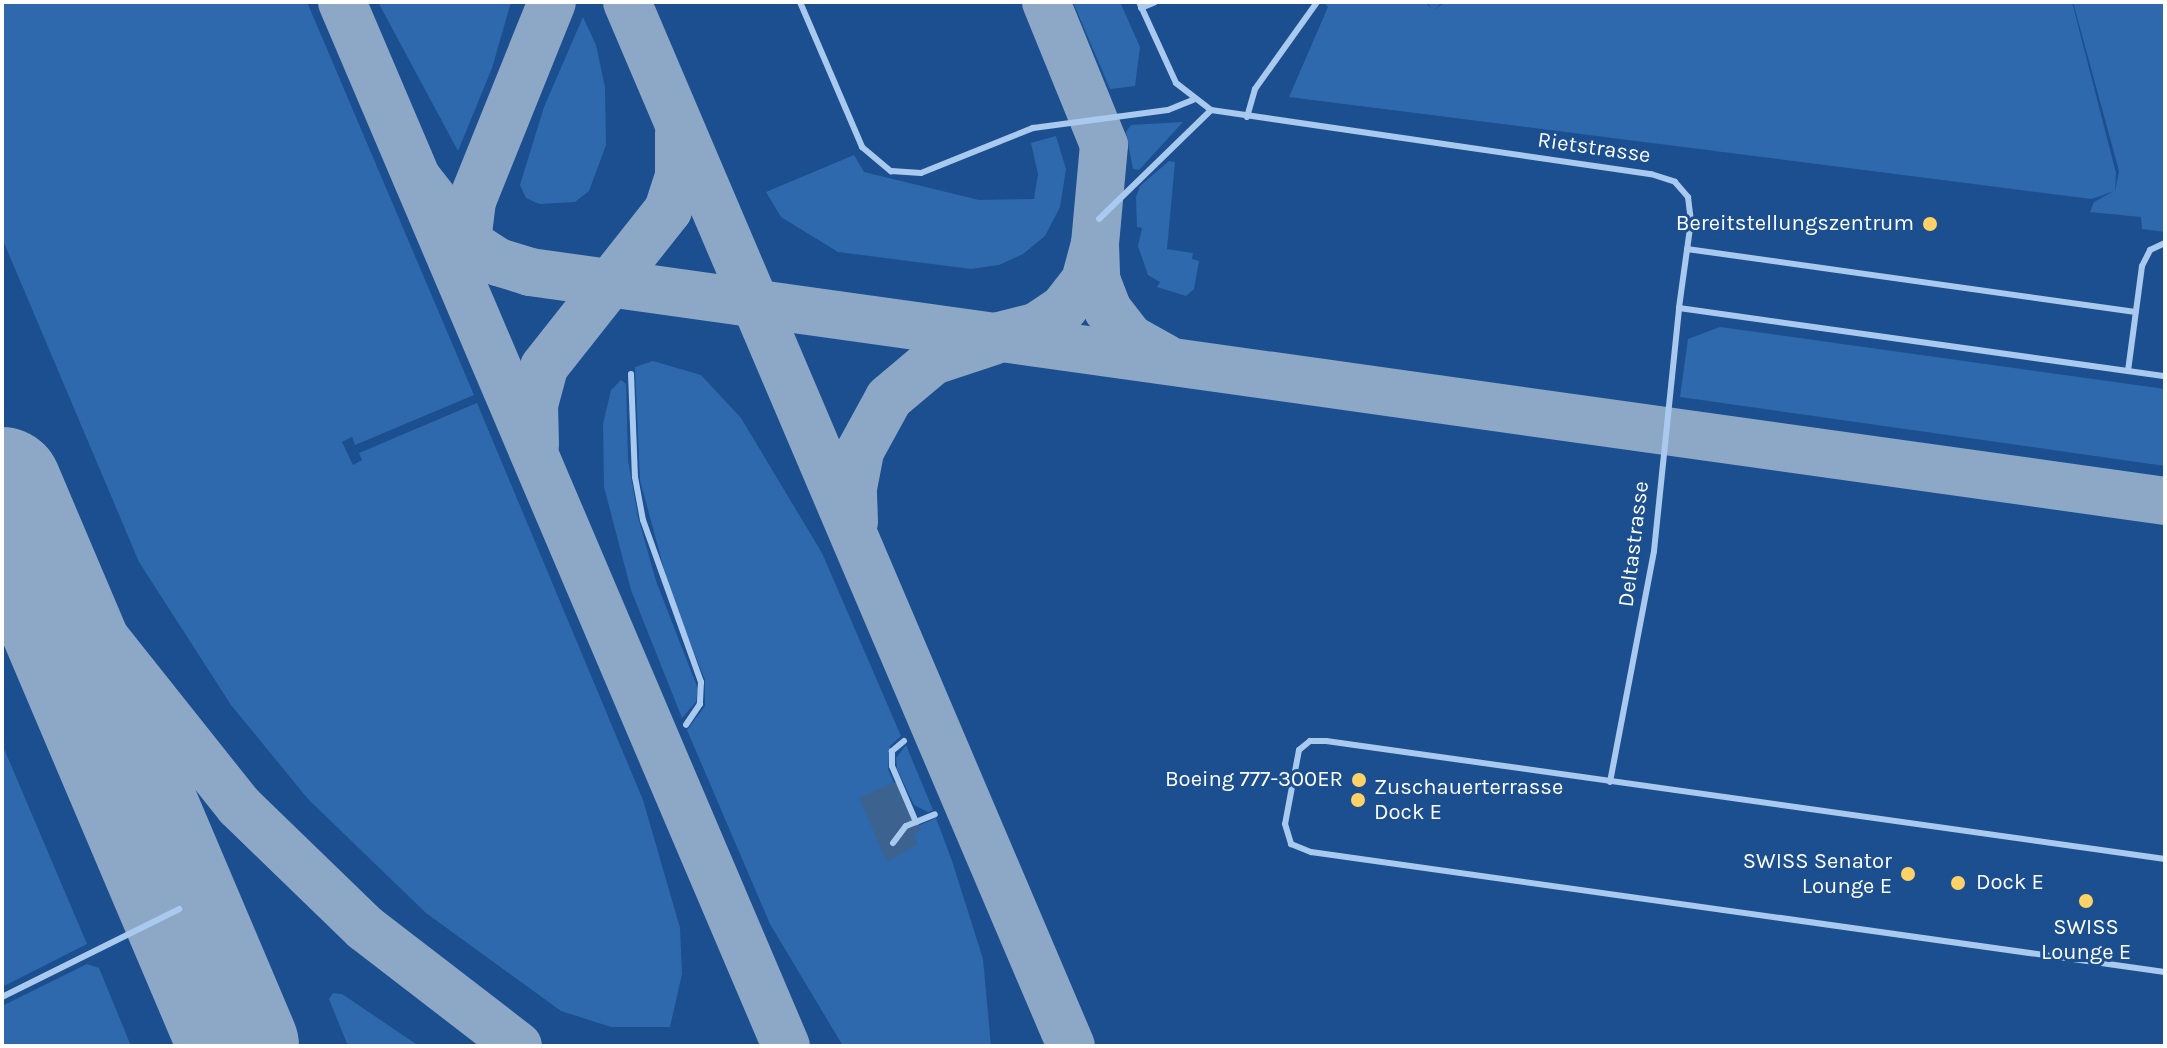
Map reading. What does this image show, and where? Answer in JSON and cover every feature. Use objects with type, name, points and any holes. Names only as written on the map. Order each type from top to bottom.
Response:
[{"type":"lane","points":[[800,2],[862,147],[891,171],[928,172],[1033,128],[1168,110],[1193,100]]},
{"type":"lane","points":[[1140,5],[1155,2]]},
{"type":"lane","points":[[1247,117],[1255,89],[1314,3]]},
{"type":"lane","name":"Rietstrasse","points":[[1140,5],[1168,70],[1193,100],[1211,110],[1664,176],[1688,197],[1687,249],[1679,308]]},
{"type":"lane","points":[[1099,219],[1211,110]]},
{"type":"lane","points":[[2128,371],[2145,257],[2165,243]]},
{"type":"lane","points":[[1687,249],[2136,312]]},
{"type":"lane","points":[[1679,308],[2165,376]]},
{"type":"lane","name":"Deltastrasse","points":[[1610,782],[1654,551],[1679,308]]},
{"type":"lane","points":[[631,374],[635,477],[643,520],[701,682],[700,704],[686,725]]},
{"type":"lane","points":[[904,741],[892,751],[892,766],[916,822]]},
{"type":"lane","points":[[2165,859],[1310,741],[1293,764],[1285,830],[1291,844],[1311,852],[2165,972]]},
{"type":"lane","points":[[893,843],[916,822],[935,814]]},
{"type":"lane","points":[[2,997],[179,909]]},
{"type":"shaded area","points":[[2,2],[307,2],[474,395],[355,445],[352,437],[342,442],[353,465],[362,460],[359,453],[477,403],[643,800],[680,928],[682,974],[670,1027],[611,1027],[561,1011],[426,913],[308,799],[231,705],[139,562],[2,238]]},
{"type":"shaded area","points":[[378,2],[511,2],[492,68],[458,151]]},
{"type":"shaded area","points":[[1073,2],[1120,2],[1140,47],[1135,86],[1110,89]]},
{"type":"shaded area","points":[[1323,2],[1425,2],[1432,9],[1427,2],[1442,2],[1434,11],[1444,2],[2072,2],[2116,173],[2115,192],[2119,171],[2073,2],[2165,2],[2165,232],[2142,229],[2141,217],[2090,212],[2094,202],[2114,191],[2092,199],[1289,97],[1328,7]]},
{"type":"shaded area","points":[[583,17],[596,45],[605,87],[606,145],[589,191],[575,202],[539,204],[526,198],[520,185],[544,107]]},
{"type":"shaded area","points":[[1183,122],[1139,170],[1133,169],[1126,132],[1131,125]]},
{"type":"shaded area","points":[[1056,136],[1066,169],[1060,207],[1045,236],[1023,254],[999,265],[971,269],[838,252],[781,217],[766,192],[854,155],[864,172],[979,200],[1034,199],[1038,174],[1031,143]]},
{"type":"shaded area","points":[[1169,161],[1175,162],[1167,249],[1193,253],[1192,259],[1199,261],[1194,289],[1186,296],[1157,287],[1160,282],[1148,275],[1138,246],[1142,228],[1137,227],[1136,197],[1140,186]]},
{"type":"shaded area","points":[[1720,327],[2165,389],[2165,466],[1680,397],[1688,339]]},
{"type":"shaded area","points":[[653,361],[701,375],[741,418],[822,553],[901,736],[890,746],[888,769],[913,828],[936,818],[952,861],[983,959],[991,1046],[843,1046],[770,924],[687,730],[705,706],[705,680],[671,595],[640,480],[635,367]]},
{"type":"shaded area","points":[[621,380],[626,384],[628,460],[638,517],[656,581],[698,689],[696,702],[682,718],[631,590],[604,487],[603,424],[611,390]]},
{"type":"shaded area","points":[[2,744],[87,944],[2,987]]},
{"type":"shaded area","points":[[906,745],[933,810],[928,812],[914,805],[897,769],[896,758]]},
{"type":"shaded area","points":[[900,780],[921,830],[914,834],[918,844],[887,862],[859,798]]},
{"type":"shaded area","points":[[87,964],[99,968],[131,1046],[2,1046],[2,1006]]},
{"type":"shaded area","points":[[333,993],[342,994],[419,1046],[348,1046],[329,999]]},
{"type":"taxiway","points":[[342,2],[786,1046]]},
{"type":"taxiway","points":[[464,265],[472,201],[552,2]]},
{"type":"taxiway","points":[[627,2],[1071,1046]]},
{"type":"taxiway","points":[[1046,2],[1104,145],[1095,244]]},
{"type":"taxiway","points":[[535,445],[534,405],[544,367],[668,210],[679,176],[679,133]]},
{"type":"taxiway","points":[[417,178],[467,242],[498,262],[530,272],[2165,501]]},
{"type":"taxiway","points":[[999,336],[1036,327],[1063,309],[1085,281],[1095,244],[1096,279],[1108,310],[1131,339],[1165,358]]},
{"type":"taxiway","points":[[854,522],[853,488],[860,451],[889,398],[933,361],[993,341]]},
{"type":"taxiway","points":[[2,468],[95,625],[239,806],[365,928],[518,1046]]},
{"type":"runway","points":[[2,487],[239,1046]]},
{"type":"place","name":"Bereitstellungszentrum","points":[[1930,224]]},
{"type":"place","name":"Boeing 777-300ER","points":[[1359,780]]},
{"type":"place","name":"Zuschauerterrasse Dock E","points":[[1358,800]]},
{"type":"place","name":"SWISS Senator Lounge E","points":[[1908,874]]},
{"type":"place","name":"Dock E","points":[[1958,883]]},
{"type":"place","name":"SWISS Lounge E","points":[[2086,901]]}]
